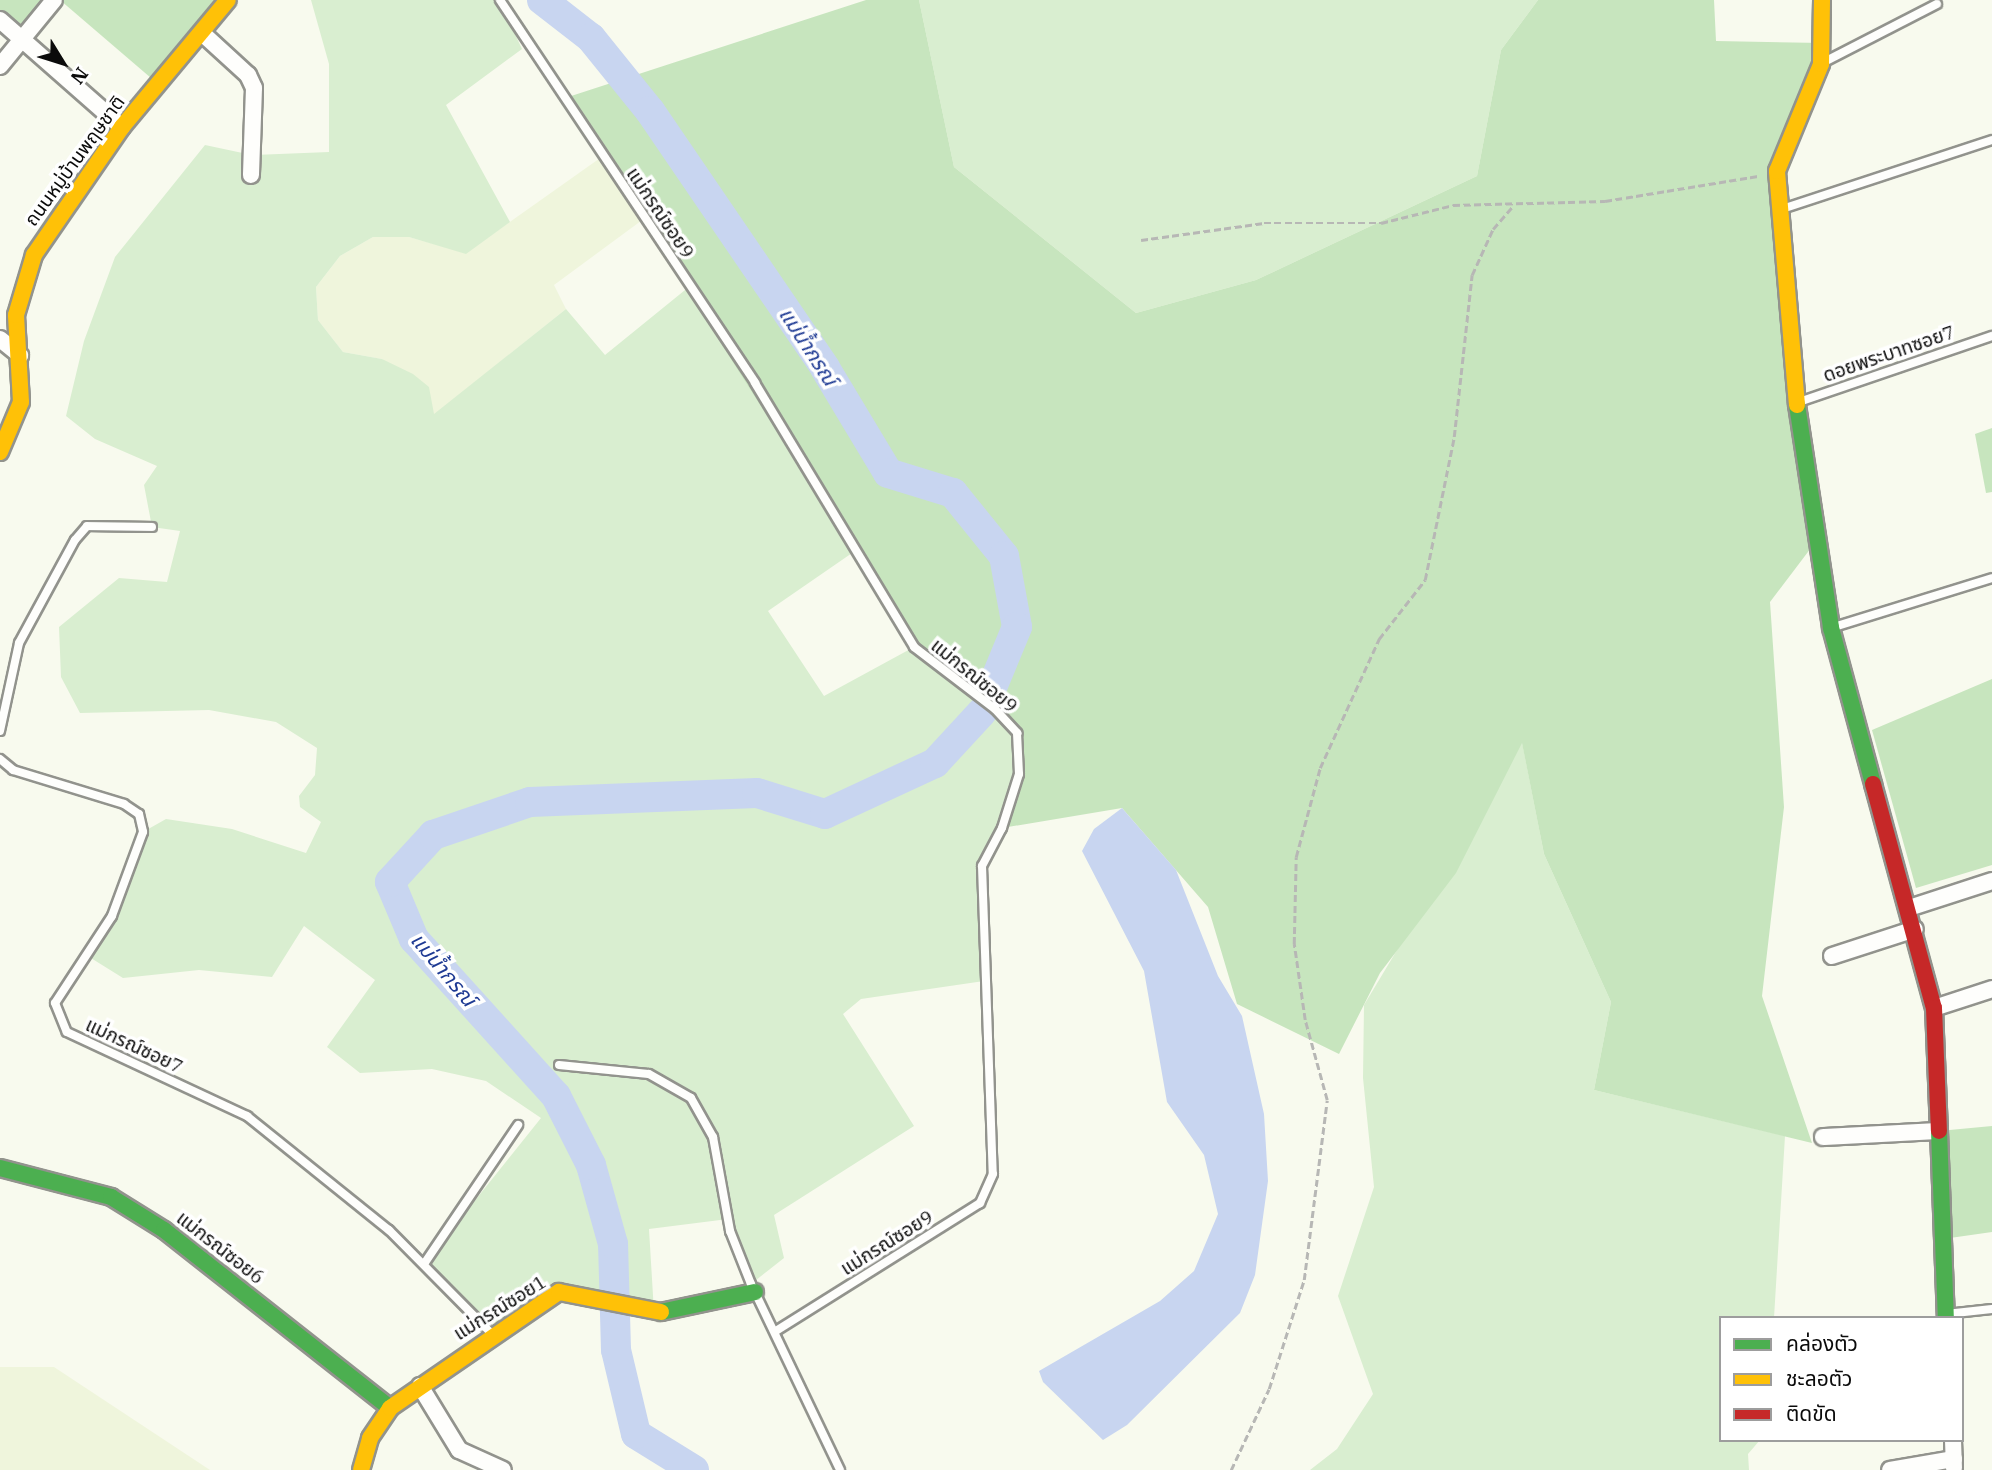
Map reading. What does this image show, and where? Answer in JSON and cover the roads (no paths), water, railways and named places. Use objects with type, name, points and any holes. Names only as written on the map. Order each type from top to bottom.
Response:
[{"type":"street","points":[[0,65],[54,0]]},
{"type":"street","name":"ถนนหมู่บ้านพฤษชาติ","points":[[0,452],[21,402],[16,315],[34,255],[122,127],[228,0]]},
{"type":"street","points":[[1822,0],[1821,64],[1777,171],[1777,210],[1797,403],[1831,628],[1915,929],[1934,1008],[1946,1316]]},
{"type":"street","points":[[0,20],[122,127]]},
{"type":"street","points":[[202,33],[248,75],[254,88],[251,175]]},
{"type":"street","points":[[0,339],[20,355]]},
{"type":"street","points":[[1909,908],[1992,881]]},
{"type":"street","points":[[1832,956],[1915,929]]},
{"type":"street","points":[[1934,1008],[1992,989]]},
{"type":"street","points":[[1823,1138],[1939,1131]]},
{"type":"street","name":"แม่กรณ์ซอย6","points":[[0,1168],[111,1196],[164,1230],[390,1408]]},
{"type":"street","name":"แม่กรณ์ซอย1","points":[[360,1470],[370,1438],[390,1408],[492,1334],[559,1292],[671,1314],[755,1292]]},
{"type":"street","points":[[420,1386],[459,1450],[503,1470]]},
{"type":"street","points":[[1890,1470],[1954,1465],[1953,1442]]},
{"type":"lane","name":"แม่กรณ์ซอย9","points":[[500,0],[755,383],[914,648],[995,709],[1017,733],[1019,774],[1002,828],[982,866],[993,1174],[980,1203],[776,1331]]},
{"type":"lane","points":[[1821,64],[1937,5]]},
{"type":"lane","points":[[1777,210],[1992,140]]},
{"type":"lane","name":"ดอยพระบาทซอย7","points":[[1797,403],[1992,336]]},
{"type":"lane","points":[[0,731],[19,643],[75,540],[87,526],[152,527]]},
{"type":"lane","points":[[1831,628],[1992,578]]},
{"type":"lane","name":"แม่กรณ์ซอย7","points":[[0,759],[13,770],[124,804],[139,814],[143,832],[112,916],[55,1003],[68,1032],[247,1116],[424,1264],[492,1334]]},
{"type":"lane","points":[[559,1065],[649,1074],[691,1098],[713,1137],[730,1231],[755,1292],[776,1331],[840,1470]]},
{"type":"lane","points":[[424,1264],[518,1125]]},
{"type":"lane","points":[[1946,1316],[1992,1309]]},
{"type":"water","points":[[1122,808],[1176,870],[1218,976],[1242,1016],[1264,1114],[1268,1181],[1255,1275],[1240,1313],[1127,1425],[1103,1440],[1043,1382],[1039,1371],[1160,1301],[1194,1271],[1218,1214],[1204,1155],[1167,1102],[1144,971],[1082,851],[1094,829]]},
{"type":"waterway","name":"แม่น้ำกรณ์","points":[[542,0],[591,38],[650,111],[825,368],[888,473],[953,493],[1004,556],[1017,627],[991,690]]},
{"type":"waterway","name":"แม่น้ำกรณ์","points":[[694,1470],[636,1434],[616,1350],[613,1244],[591,1165],[556,1096],[414,939],[390,882],[433,835],[530,802],[757,793],[825,814],[935,763],[982,712]]}]
